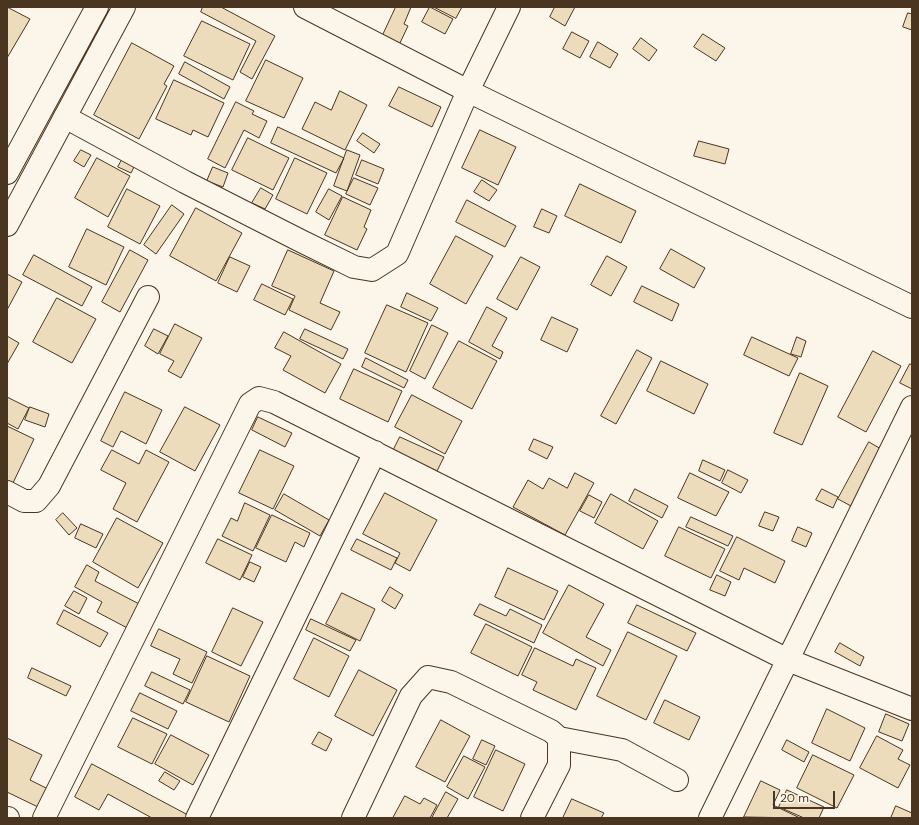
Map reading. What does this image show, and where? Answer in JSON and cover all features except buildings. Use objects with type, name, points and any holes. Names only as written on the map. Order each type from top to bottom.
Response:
[{"type":"street","points":[[7,173],[13,150],[97,7]]},
{"type":"street","points":[[7,225],[124,7]]},
{"type":"street","points":[[305,7],[468,91],[912,307]]},
{"type":"street","points":[[65,117],[185,182],[301,241],[354,267],[372,270],[398,254],[468,91],[509,7]]},
{"type":"street","points":[[7,492],[24,501],[36,501],[49,486],[148,297]]},
{"type":"street","points":[[44,818],[250,404],[259,398],[274,402],[375,452],[788,660],[912,709]]},
{"type":"street","points":[[711,818],[912,407]]},
{"type":"street","points":[[197,818],[375,452]]},
{"type":"street","points":[[353,818],[411,696],[428,678],[451,682],[551,731],[559,738],[622,750],[678,780]]},
{"type":"street","points":[[532,818],[558,765],[559,738]]}]
